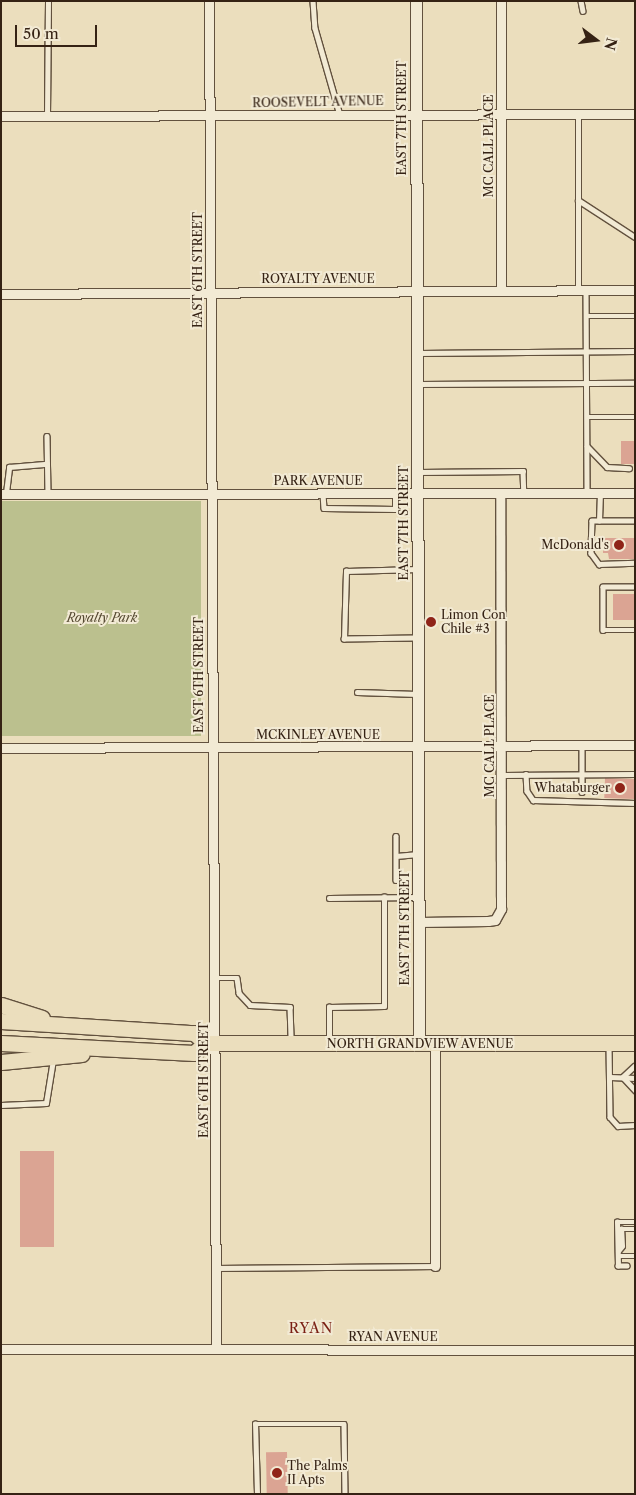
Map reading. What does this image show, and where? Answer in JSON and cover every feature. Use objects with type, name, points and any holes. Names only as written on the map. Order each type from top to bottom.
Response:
[{"type":"main road","points":[[1,1005],[64,1026]]},
{"type":"main road","name":"NORTH GRANDVIEW AVENUE","points":[[1,1021],[194,1033],[211,1043],[419,1045],[635,1042]]},
{"type":"main road","name":"NORTH GRANDVIEW AVENUE","points":[[1,1043],[194,1053],[211,1043]]},
{"type":"main road","points":[[1,1062],[53,1059],[110,1050]]},
{"type":"street","name":"EAST 6TH STREET","points":[[209,1],[211,748],[216,978],[211,1043],[218,1268],[216,1349]]},
{"type":"street","name":"EAST 7TH STREET","points":[[416,1],[419,1045]]},
{"type":"street","name":"MC CALL PLACE","points":[[501,1],[501,291]]},
{"type":"street","name":"ROOSEVELT AVENUE","points":[[1,116],[416,114],[501,116],[635,114]]},
{"type":"street","name":"ROYALTY AVENUE","points":[[1,294],[635,290]]},
{"type":"street","name":"PARK AVENUE","points":[[3,494],[635,493]]},
{"type":"street","name":"MC CALL PLACE","points":[[419,922],[488,921],[499,916],[503,775],[500,494]]},
{"type":"street","name":"MCKINLEY AVENUE","points":[[1,748],[635,745]]},
{"type":"street","points":[[435,1044],[435,1266]]},
{"type":"street","name":"RYAN AVENUE","points":[[1,1349],[635,1350]]},
{"type":"lane","points":[[47,116],[48,1]]},
{"type":"lane","points":[[312,1],[315,28],[340,115]]},
{"type":"lane","points":[[580,1],[583,11]]},
{"type":"lane","points":[[578,115],[578,200],[582,291],[586,316],[587,494]]},
{"type":"lane","points":[[578,200],[635,238]]},
{"type":"lane","points":[[586,316],[635,316]]},
{"type":"lane","points":[[417,353],[635,350]]},
{"type":"lane","points":[[417,384],[635,384]]},
{"type":"lane","points":[[587,417],[635,417]]},
{"type":"lane","points":[[47,436],[48,494]]},
{"type":"lane","points":[[587,446],[607,467],[629,468]]},
{"type":"lane","points":[[3,494],[9,467],[47,464]]},
{"type":"lane","points":[[418,472],[523,471],[524,494]]},
{"type":"lane","points":[[323,494],[324,508],[395,508],[395,494]]},
{"type":"lane","points":[[599,521],[600,494]]},
{"type":"lane","points":[[635,521],[592,521],[591,553],[599,564],[635,563]]},
{"type":"lane","points":[[418,569],[346,571],[344,639],[418,638]]},
{"type":"lane","points":[[635,587],[603,588],[604,630],[635,630]]},
{"type":"lane","points":[[357,692],[418,694]]},
{"type":"lane","points":[[582,746],[582,792]]},
{"type":"lane","points":[[526,774],[527,791],[533,800],[635,803]]},
{"type":"lane","points":[[503,775],[635,774]]},
{"type":"lane","points":[[396,836],[396,880]]},
{"type":"lane","points":[[396,856],[419,854]]},
{"type":"lane","points":[[329,1044],[329,1008],[384,1006],[384,897]]},
{"type":"lane","points":[[330,898],[419,897]]},
{"type":"lane","points":[[216,978],[237,978],[239,993],[250,1005],[290,1007],[291,1044]]},
{"type":"lane","points":[[609,1042],[610,1117],[618,1126],[635,1125]]},
{"type":"lane","points":[[1,1105],[46,1102],[53,1059]]},
{"type":"lane","points":[[623,1077],[635,1066]]},
{"type":"lane","points":[[610,1077],[635,1078]]},
{"type":"lane","points":[[623,1077],[635,1090]]},
{"type":"lane","points":[[627,1266],[618,1266],[617,1222],[635,1222]]},
{"type":"lane","points":[[618,1254],[622,1246],[622,1229],[635,1228]]},
{"type":"lane","points":[[618,1254],[635,1256]]},
{"type":"lane","points":[[218,1268],[435,1266]]},
{"type":"lane","points":[[257,1494],[255,1424],[344,1424],[345,1494]]},
{"type":"green space","name":"Royalty Park","points":[[1,501],[201,501],[201,736],[1,736]]},
{"type":"building","points":[[621,441],[635,441],[635,464],[621,464]]},
{"type":"building","name":"McDonald's","points":[[603,538],[635,538],[635,559],[609,559],[608,553],[603,553]]},
{"type":"building","points":[[613,594],[635,594],[635,620],[613,620]]},
{"type":"building","name":"Whataburger","points":[[605,778],[635,779],[634,799],[604,798]]},
{"type":"building","points":[[20,1151],[54,1151],[54,1247],[20,1247]]},
{"type":"building","name":"The Palms II Apts","points":[[266,1452],[287,1452],[288,1494],[267,1494]]},
{"type":"place","name":"McDonald's","points":[[619,545]]},
{"type":"place","name":"Limon Con Chile #3","points":[[431,622]]},
{"type":"place","name":"Whataburger","points":[[620,788]]},
{"type":"place","name":"The Palms II Apts","points":[[277,1473]]},
{"type":"district","name":"RYAN","points":[[311,1328]]}]
